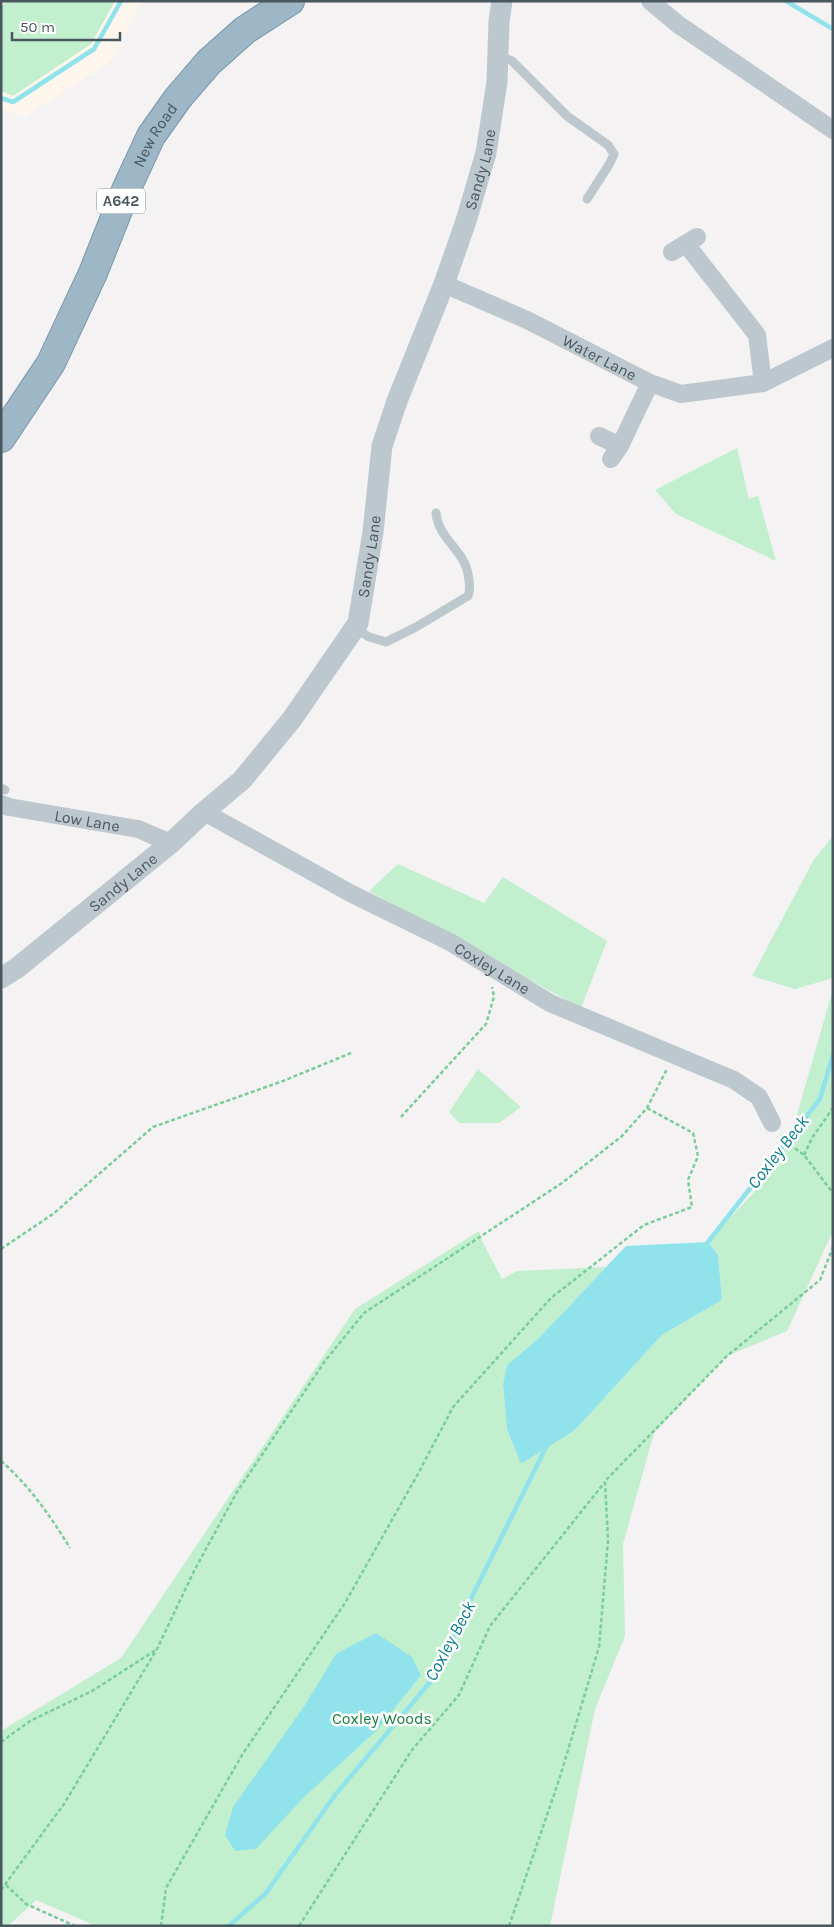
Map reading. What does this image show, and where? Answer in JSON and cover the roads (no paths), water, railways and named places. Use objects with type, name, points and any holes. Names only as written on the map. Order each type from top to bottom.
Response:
[{"type":"highway","name":"New Road","points":[[1,438],[51,364],[93,272],[126,190],[151,136],[178,98],[209,62],[245,30],[290,1]]},
{"type":"street","name":"Sandy Lane","points":[[1,978],[17,968],[172,843],[204,812],[242,780],[292,720],[358,623],[373,532],[382,446],[397,401],[444,284],[466,221],[486,153],[497,82],[499,21],[502,1]]},
{"type":"street","points":[[650,1],[679,25],[833,130]]},
{"type":"street","points":[[685,244],[757,335],[763,383]]},
{"type":"street","name":"Water Lane","points":[[444,284],[527,320],[650,383],[681,394],[763,383],[833,348]]},
{"type":"street","points":[[599,436],[616,452],[650,383]]},
{"type":"street","name":"Low Lane","points":[[2,794],[9,807],[138,829],[172,843]]},
{"type":"street","name":"Coxley Lane","points":[[204,812],[352,894],[450,942],[550,1003],[734,1080],[759,1098],[772,1123]]},
{"type":"lane","points":[[498,54],[512,61],[566,116],[608,145],[614,154],[610,164],[587,199]]},
{"type":"lane","points":[[355,628],[369,637],[386,642],[468,596],[470,592],[468,571],[460,553],[445,536],[437,522],[436,513]]},
{"type":"water","points":[[708,1242],[718,1255],[722,1300],[662,1335],[575,1430],[521,1464],[507,1429],[503,1384],[507,1365],[538,1339],[626,1246]]},
{"type":"water","points":[[376,1633],[412,1657],[421,1675],[378,1729],[303,1798],[256,1849],[235,1851],[225,1835],[233,1807],[305,1705],[336,1654]]},
{"type":"waterway","points":[[1,98],[13,102],[94,49],[121,1]]},
{"type":"waterway","name":"Coxley Beck","points":[[786,1],[833,29]]},
{"type":"waterway","name":"Coxley Beck","points":[[708,1242],[820,1099],[833,1055]]},
{"type":"waterway","name":"Coxley Beck","points":[[229,1926],[266,1893],[335,1795],[437,1674],[464,1613],[547,1445]]},
{"type":"park label","name":"Coxley Woods","points":[[382,1718]]}]
